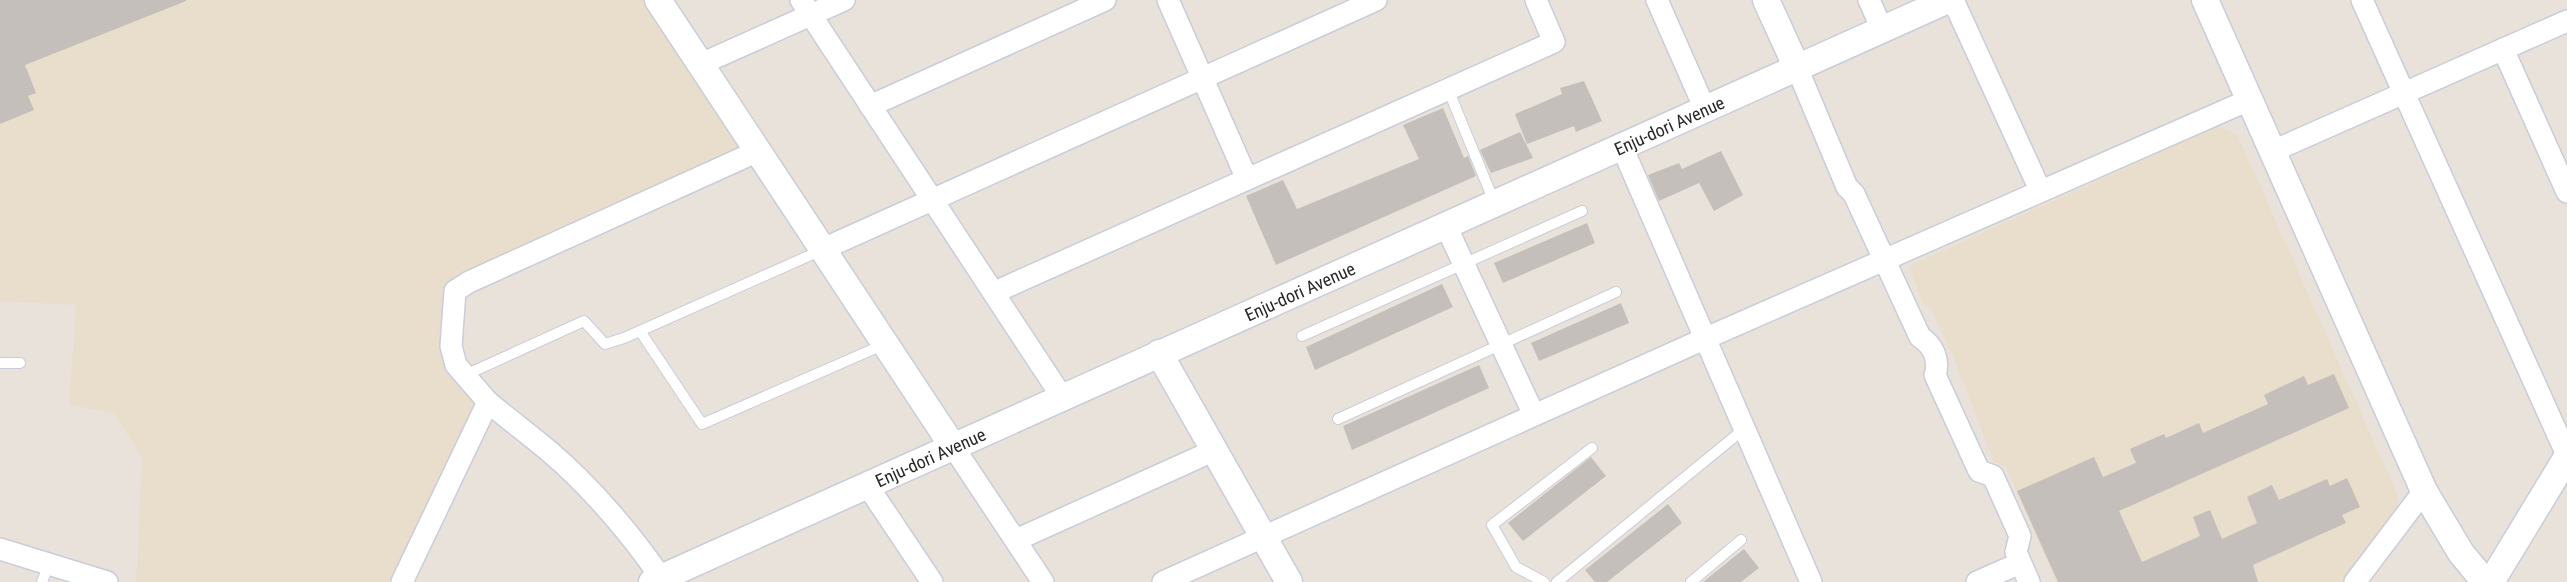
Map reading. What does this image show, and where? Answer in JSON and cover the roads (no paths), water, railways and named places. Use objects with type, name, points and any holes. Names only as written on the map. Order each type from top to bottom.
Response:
[{"type":"street","points":[[658,0],[1043,582]]},
{"type":"street","points":[[701,64],[806,7],[844,0]]},
{"type":"street","points":[[870,106],[1105,0]]},
{"type":"street","points":[[1168,0],[1247,179]]},
{"type":"street","points":[[822,249],[1376,0]]},
{"type":"street","points":[[995,292],[1554,42],[1536,0]]},
{"type":"street","points":[[1657,0],[1705,109]]},
{"type":"street","points":[[1766,0],[1828,137],[1828,145],[1847,187],[1854,194],[1920,337],[1929,342],[1938,365],[1935,375],[1978,471],[1993,476],[2020,536],[2016,552],[2029,582]]},
{"type":"street","points":[[1869,0],[1882,29]]},
{"type":"street","name":"Enju-dori Avenue","points":[[662,579],[952,445],[1495,205],[1948,0]]},
{"type":"street","points":[[1954,0],[2040,190]]},
{"type":"street","points":[[2205,0],[2424,491],[2461,553],[2485,582]]},
{"type":"street","points":[[2362,0],[2567,456],[2491,582]]},
{"type":"street","points":[[806,7],[995,292],[1062,397]]},
{"type":"street","points":[[2273,151],[2567,21]]},
{"type":"street","points":[[2504,49],[2567,192]]},
{"type":"street","points":[[1163,582],[2040,190],[2250,100]]},
{"type":"street","points":[[1622,147],[1811,582]]},
{"type":"street","points":[[662,579],[640,547],[571,472],[551,452],[488,402],[463,376],[456,366],[452,346],[455,291],[469,282],[758,151]]},
{"type":"street","points":[[1446,226],[1534,416]]},
{"type":"street","points":[[1159,353],[1289,582]]},
{"type":"street","points":[[402,582],[488,402]]},
{"type":"street","points":[[1016,540],[1215,450]]},
{"type":"street","points":[[867,485],[932,582]]},
{"type":"street","points":[[2354,582],[2424,491]]},
{"type":"street","points":[[0,549],[45,573],[102,581]]},
{"type":"street","points":[[1977,582],[2020,563]]},
{"type":"lane","points":[[1448,89],[1495,205]]},
{"type":"lane","points":[[1302,336],[1582,211]]},
{"type":"lane","points":[[463,376],[584,321],[605,344],[640,331],[729,289],[822,249]]},
{"type":"lane","points":[[1338,419],[1616,292]]},
{"type":"lane","points":[[640,331],[702,424],[885,344]]},
{"type":"lane","points":[[0,363],[20,363]]},
{"type":"lane","points":[[1557,582],[1744,429]]},
{"type":"lane","points":[[1544,582],[1516,567],[1492,525],[1592,448]]},
{"type":"lane","points":[[1691,582],[1741,540]]}]
